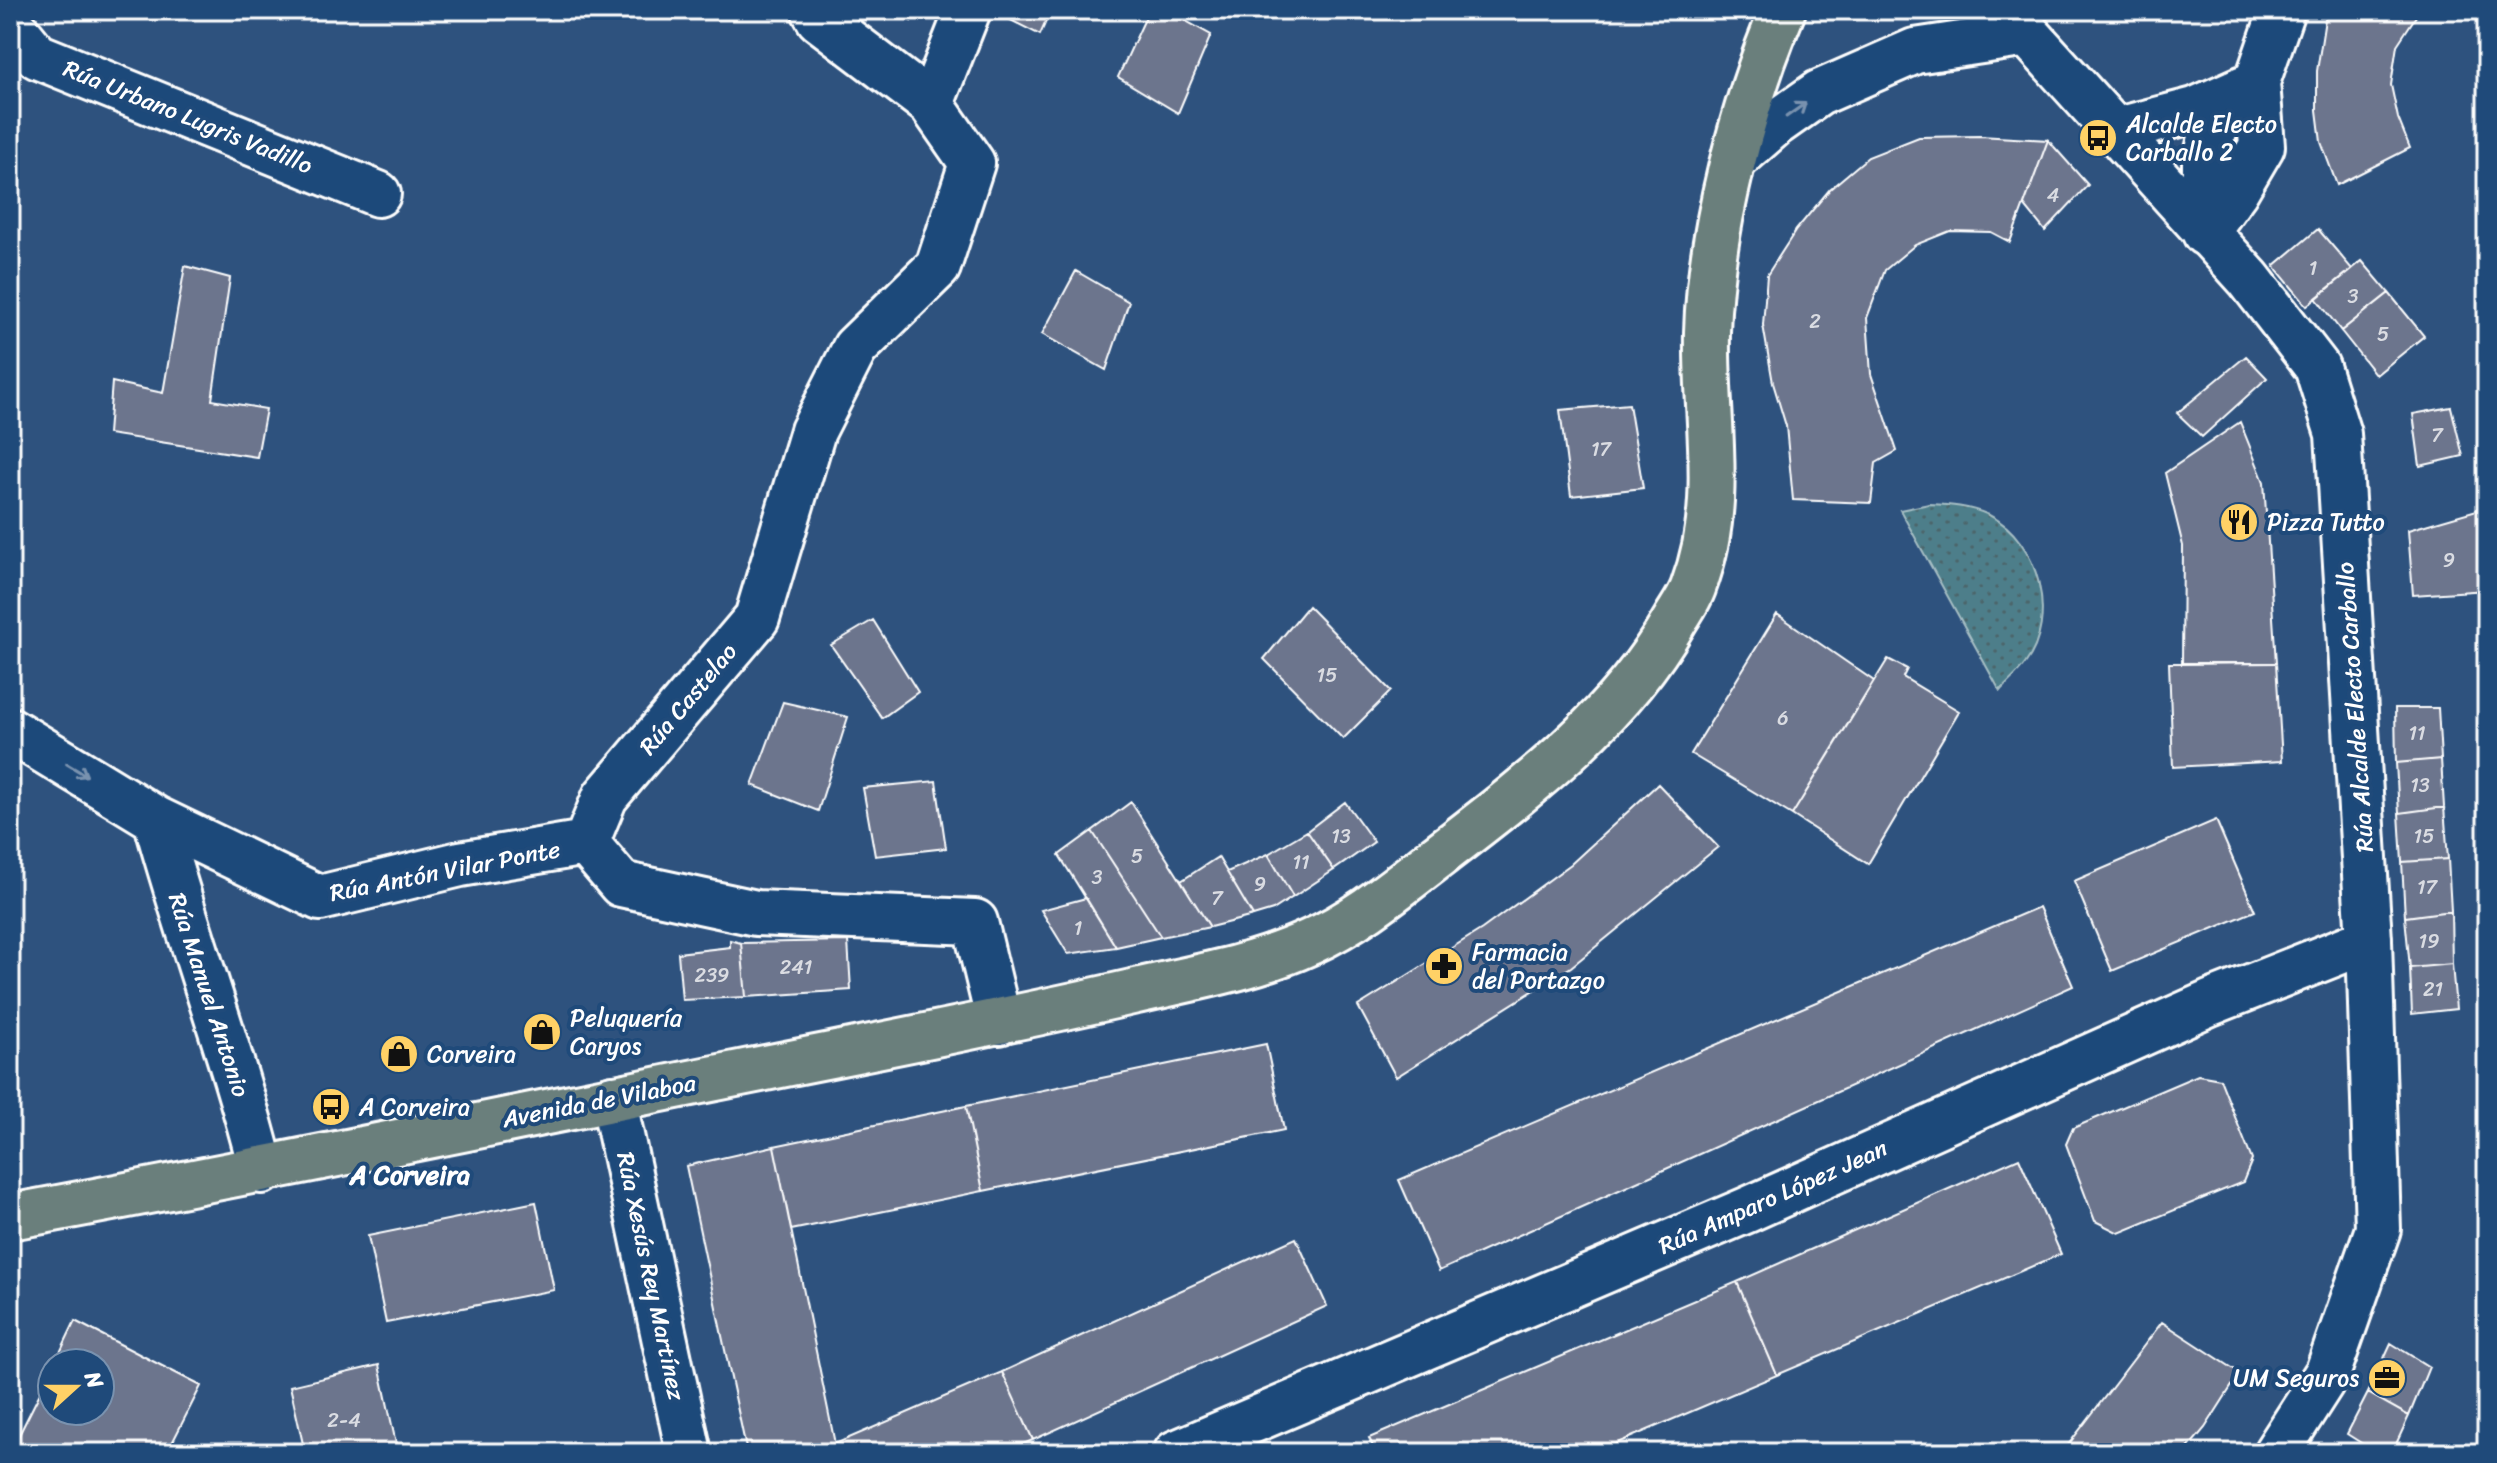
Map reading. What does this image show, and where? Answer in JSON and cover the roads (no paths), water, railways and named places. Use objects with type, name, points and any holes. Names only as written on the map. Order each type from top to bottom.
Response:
[{"type":"highway","name":"Avenida de Vilaboa","points":[[10,1217],[262,1171],[999,1022],[1233,968],[1308,943],[1362,914],[1500,809],[1617,704],[1656,655],[1692,591],[1711,523],[1714,483],[1707,384],[1707,325],[1719,232],[1735,159],[1765,53],[1783,10]]},
{"type":"street","points":[[814,10],[819,19],[931,104],[968,10]]},
{"type":"street","points":[[2205,233],[2205,163],[2213,130],[2257,82],[2282,10]]},
{"type":"street","points":[[1735,159],[1775,124],[1819,93],[1915,51],[2019,18]]},
{"type":"street","name":"Rúa Alcalde Electo Carballo","points":[[2019,18],[2114,131],[2249,279],[2317,367],[2338,434],[2369,940],[2378,1229],[2328,1372],[2276,1453]]},
{"type":"street","name":"Rúa Urbano Lugris Vadillo","points":[[10,23],[37,56],[378,194]]},
{"type":"street","points":[[2114,131],[2195,110],[2257,82]]},
{"type":"street","name":"Rúa Castelao","points":[[586,843],[605,797],[757,618],[813,431],[855,348],[938,267],[972,163],[931,104]]},
{"type":"street","name":"Rúa Antón Vilar Ponte","points":[[10,730],[156,819],[320,898],[460,864],[586,843]]},
{"type":"street","name":"Rúa Manuel Antonio","points":[[156,819],[178,903],[245,1104],[262,1171]]},
{"type":"street","points":[[586,843],[621,884],[756,913],[975,922],[999,1022]]},
{"type":"street","name":"Rúa Amparo López Jean","points":[[1176,1453],[1747,1210],[2210,1003],[2369,940]]},
{"type":"street","name":"Rúa Xesús Rey Martínez","points":[[613,1098],[689,1453]]},
{"type":"place","name":"Alcalde Electo Carballo 2","points":[[2098,138]]},
{"type":"place","name":"Pizza Tutto","points":[[2239,522]]},
{"type":"place","name":"Farmacia del Portazgo","points":[[1444,966]]},
{"type":"place","name":"Peluquería Caryos","points":[[542,1032]]},
{"type":"place","name":"Corveira","points":[[399,1054]]},
{"type":"place","name":"A Corveira","points":[[331,1107]]},
{"type":"place","name":"UM Seguros","points":[[2387,1378]]},
{"type":"district","name":"A Corveira","points":[[410,1175]]}]
